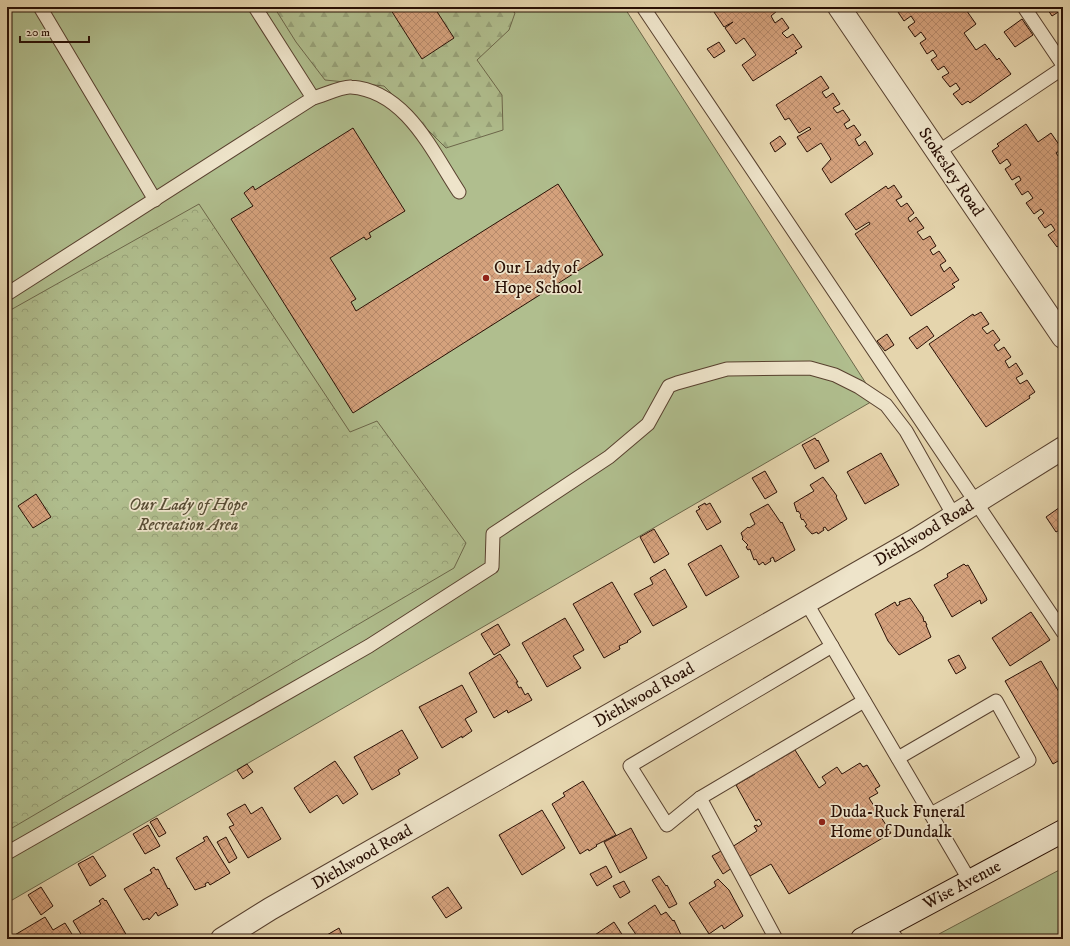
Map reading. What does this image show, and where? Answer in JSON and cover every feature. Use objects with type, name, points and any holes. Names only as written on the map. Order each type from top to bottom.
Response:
[{"type":"street","name":"Stokesley Road","points":[[839,7],[1063,337]]},
{"type":"street","name":"Diehlwood Road","points":[[222,939],[270,909],[954,516],[1063,448]]},
{"type":"street","name":"Wise Avenue","points":[[862,939],[892,932],[970,881],[1063,831]]},
{"type":"lane","points":[[40,7],[155,200]]},
{"type":"lane","points":[[255,7],[313,98]]},
{"type":"lane","points":[[643,7],[976,502],[1044,606],[1063,632]]},
{"type":"lane","points":[[1024,7],[1063,65]]},
{"type":"lane","points":[[938,152],[1063,68]]},
{"type":"lane","points":[[7,294],[313,98],[350,87],[384,96],[409,116],[459,192]]},
{"type":"lane","points":[[7,854],[369,646],[492,568],[493,534],[609,457],[648,424],[669,386],[673,384],[727,369],[810,368],[835,375],[859,387],[886,405],[906,431],[954,516]]},
{"type":"lane","points":[[806,602],[970,881]]},
{"type":"lane","points":[[832,646],[630,766],[667,825],[700,798],[864,701]]},
{"type":"lane","points":[[898,758],[996,701],[1029,760],[931,814]]},
{"type":"lane","points":[[700,798],[776,939]]},
{"type":"green space","points":[[7,7],[624,7],[876,399],[7,903]]},
{"type":"green space","points":[[274,7],[508,7],[515,13],[509,30],[477,60],[502,95],[503,130],[446,148],[384,86],[325,80],[296,42]]},
{"type":"green space","name":"Our Lady of Hope Recreation Area","points":[[199,204],[350,432],[377,421],[466,543],[454,568],[7,831],[7,312]]},
{"type":"green space","points":[[1063,868],[1063,939],[941,939],[939,934]]},
{"type":"building","points":[[389,7],[434,7],[454,38],[422,59]]},
{"type":"building","points":[[706,7],[718,7],[710,12]]},
{"type":"building","points":[[721,7],[774,7],[777,11],[771,16],[775,23],[782,18],[789,28],[782,33],[787,38],[793,34],[802,47],[795,51],[797,53],[753,81],[742,65],[756,55],[744,38],[736,44],[725,28],[733,22],[724,27],[714,12]]},
{"type":"building","points":[[898,7],[964,7],[976,24],[964,33],[976,50],[985,44],[997,60],[999,58],[1011,74],[970,103],[968,101],[962,105],[953,94],[960,89],[956,83],[950,87],[942,77],[949,73],[944,66],[938,70],[931,60],[937,56],[933,50],[927,54],[920,43],[926,39],[921,32],[915,37],[908,27],[915,22],[911,16],[904,21],[896,9]]},
{"type":"building","points":[[1046,7],[1063,7],[1063,9],[1052,16]]},
{"type":"building","points":[[1022,19],[1033,35],[1015,47],[1004,32]]},
{"type":"building","points":[[719,42],[725,51],[714,58],[707,49]]},
{"type":"building","points":[[821,76],[829,88],[822,92],[826,98],[833,93],[840,104],[833,108],[837,113],[843,110],[850,120],[844,124],[847,129],[854,125],[861,135],[855,139],[859,146],[865,141],[873,154],[831,183],[822,169],[831,159],[821,143],[807,152],[797,137],[811,129],[809,127],[799,133],[789,118],[785,120],[776,105]]},
{"type":"building","points":[[1026,124],[1038,142],[1051,133],[1062,149],[1056,153],[1063,163],[1063,243],[1057,247],[1048,235],[1055,230],[1051,224],[1045,228],[1038,218],[1044,213],[1041,209],[1034,214],[1026,203],[1033,198],[1028,191],[1022,195],[1015,184],[1021,180],[1019,176],[1012,180],[1005,169],[1011,165],[1007,159],[1000,164],[992,151],[999,146],[997,144]]},
{"type":"building","name":"Our Lady of Hope School","points":[[353,128],[405,211],[369,233],[371,237],[366,240],[364,237],[330,258],[356,299],[351,302],[356,311],[558,184],[603,255],[353,413],[231,219],[253,206],[244,193],[253,186],[255,190]]},
{"type":"building","points":[[780,136],[786,144],[775,152],[770,143]]},
{"type":"building","points":[[894,185],[902,197],[896,200],[901,207],[907,203],[914,213],[908,218],[910,222],[916,217],[924,228],[917,232],[923,240],[930,236],[936,246],[930,250],[933,255],[939,251],[946,261],[940,265],[944,272],[950,267],[959,280],[952,284],[955,287],[911,316],[855,234],[870,224],[869,222],[856,230],[845,214],[886,186],[888,189]]},
{"type":"building","points":[[981,312],[989,324],[982,328],[987,334],[993,330],[1000,340],[994,345],[998,351],[1004,347],[1011,357],[1005,361],[1009,368],[1016,363],[1023,374],[1016,378],[1020,384],[1027,380],[1035,392],[1029,396],[1030,398],[986,427],[929,344],[973,314],[974,316]]},
{"type":"building","points":[[927,326],[934,336],[917,349],[909,338]]},
{"type":"building","points":[[887,334],[894,345],[885,351],[877,341]]},
{"type":"building","points":[[815,438],[817,441],[818,440],[829,461],[815,469],[802,445]]},
{"type":"building","points":[[881,453],[899,485],[865,504],[847,472]]},
{"type":"building","points":[[765,471],[777,492],[765,499],[752,478]]},
{"type":"building","points":[[823,477],[837,496],[836,497],[847,519],[828,531],[825,527],[823,528],[824,530],[818,534],[817,532],[812,534],[805,526],[807,525],[803,519],[802,520],[798,511],[797,512],[794,503],[814,491],[810,485]]},
{"type":"building","points":[[36,494],[51,517],[33,528],[18,506]]},
{"type":"building","points":[[705,503],[706,505],[710,503],[721,522],[707,530],[696,511],[700,509],[698,507]]},
{"type":"building","points":[[768,504],[781,523],[782,522],[795,550],[775,562],[773,557],[770,559],[771,561],[765,565],[763,562],[759,565],[756,559],[754,560],[750,549],[748,550],[746,547],[748,545],[742,539],[741,533],[748,527],[749,528],[755,524],[750,514]]},
{"type":"building","points":[[1063,505],[1063,528],[1056,532],[1046,517]]},
{"type":"building","points":[[654,529],[669,554],[654,563],[640,537]]},
{"type":"building","points":[[1063,530],[1063,540],[1058,533]]},
{"type":"building","points":[[721,545],[739,577],[706,596],[688,564]]},
{"type":"building","points":[[964,564],[966,566],[968,565],[987,600],[981,604],[980,600],[952,617],[934,585],[948,577],[947,574]]},
{"type":"building","points":[[665,569],[687,607],[653,626],[634,594],[653,584],[650,578]]},
{"type":"building","points":[[612,582],[641,632],[627,641],[628,642],[619,646],[620,649],[604,658],[573,604]]},
{"type":"building","points":[[910,598],[923,617],[931,637],[899,655],[888,641],[875,614],[895,602],[897,606],[900,604],[899,602]]},
{"type":"building","points":[[1031,612],[1050,640],[1010,666],[992,638]]},
{"type":"building","points":[[565,618],[584,650],[573,656],[581,668],[547,687],[522,643]]},
{"type":"building","points":[[498,624],[510,645],[494,655],[481,634]]},
{"type":"building","points":[[500,654],[518,682],[516,682],[519,688],[521,687],[525,695],[528,693],[532,700],[508,713],[507,710],[494,718],[469,673]]},
{"type":"building","points":[[959,655],[966,668],[956,674],[948,660]]},
{"type":"building","points":[[1041,661],[1063,699],[1063,758],[1053,764],[1005,681]]},
{"type":"building","points":[[462,685],[477,712],[465,719],[472,731],[442,748],[419,707]]},
{"type":"building","points":[[402,730],[418,758],[398,770],[400,774],[372,790],[354,757]]},
{"type":"building","name":"Duda-Ruck Funeral Home of Dundalk","points":[[795,750],[819,788],[826,783],[822,777],[837,767],[842,774],[860,763],[863,767],[867,765],[880,786],[875,789],[878,793],[869,798],[891,833],[789,894],[771,864],[750,876],[732,847],[757,831],[754,826],[757,825],[758,827],[762,824],[759,819],[756,821],[736,785],[755,774],[754,772],[760,768],[761,770]]},
{"type":"building","points":[[335,761],[358,794],[343,804],[337,795],[310,813],[294,788]]},
{"type":"building","points":[[247,764],[253,772],[243,779],[237,770]]},
{"type":"building","points":[[583,781],[616,835],[596,845],[597,846],[589,851],[588,849],[580,854],[552,804],[565,796],[563,793]]},
{"type":"building","points":[[245,804],[251,814],[262,807],[281,839],[248,858],[229,827],[234,825],[227,814]]},
{"type":"building","points":[[542,810],[565,848],[522,875],[499,835]]},
{"type":"building","points":[[157,818],[166,833],[159,837],[150,822]]},
{"type":"building","points":[[148,825],[160,846],[145,854],[133,834]]},
{"type":"building","points":[[631,828],[647,858],[620,873],[604,842]]},
{"type":"building","points":[[207,836],[230,873],[210,885],[208,882],[205,884],[206,886],[195,890],[176,858],[205,841],[203,838]]},
{"type":"building","points":[[226,837],[237,858],[229,863],[217,842]]},
{"type":"building","points":[[721,851],[732,868],[723,874],[712,856]]},
{"type":"building","points":[[93,856],[106,876],[90,886],[78,864]]},
{"type":"building","points":[[606,866],[612,877],[597,886],[590,874]]},
{"type":"building","points":[[154,867],[156,870],[158,869],[178,905],[158,916],[156,912],[149,920],[148,918],[143,920],[124,889],[152,873],[150,870]]},
{"type":"building","points":[[659,876],[666,886],[667,885],[677,904],[669,908],[652,880]]},
{"type":"building","points":[[718,879],[729,890],[743,916],[724,929],[722,925],[709,934],[689,903],[716,886],[714,882]]},
{"type":"building","points":[[624,881],[630,892],[620,898],[613,886]]},
{"type":"building","points":[[41,887],[53,906],[41,915],[28,895]]},
{"type":"building","points":[[448,887],[462,908],[446,918],[432,897]]},
{"type":"building","points":[[103,898],[105,901],[106,900],[127,936],[122,939],[84,939],[73,921],[101,904],[99,901]]},
{"type":"building","points":[[655,905],[661,915],[666,912],[673,921],[674,920],[683,939],[635,939],[637,938],[635,933],[628,923]]},
{"type":"building","points":[[45,917],[53,930],[65,923],[75,939],[16,939],[13,936]]},
{"type":"building","points":[[614,922],[625,939],[589,939]]},
{"type":"building","points":[[339,928],[344,939],[320,939]]},
{"type":"place","name":"Our Lady of Hope School","points":[[486,278]]},
{"type":"place","name":"Duda-Ruck Funeral Home of Dundalk","points":[[822,822]]}]
